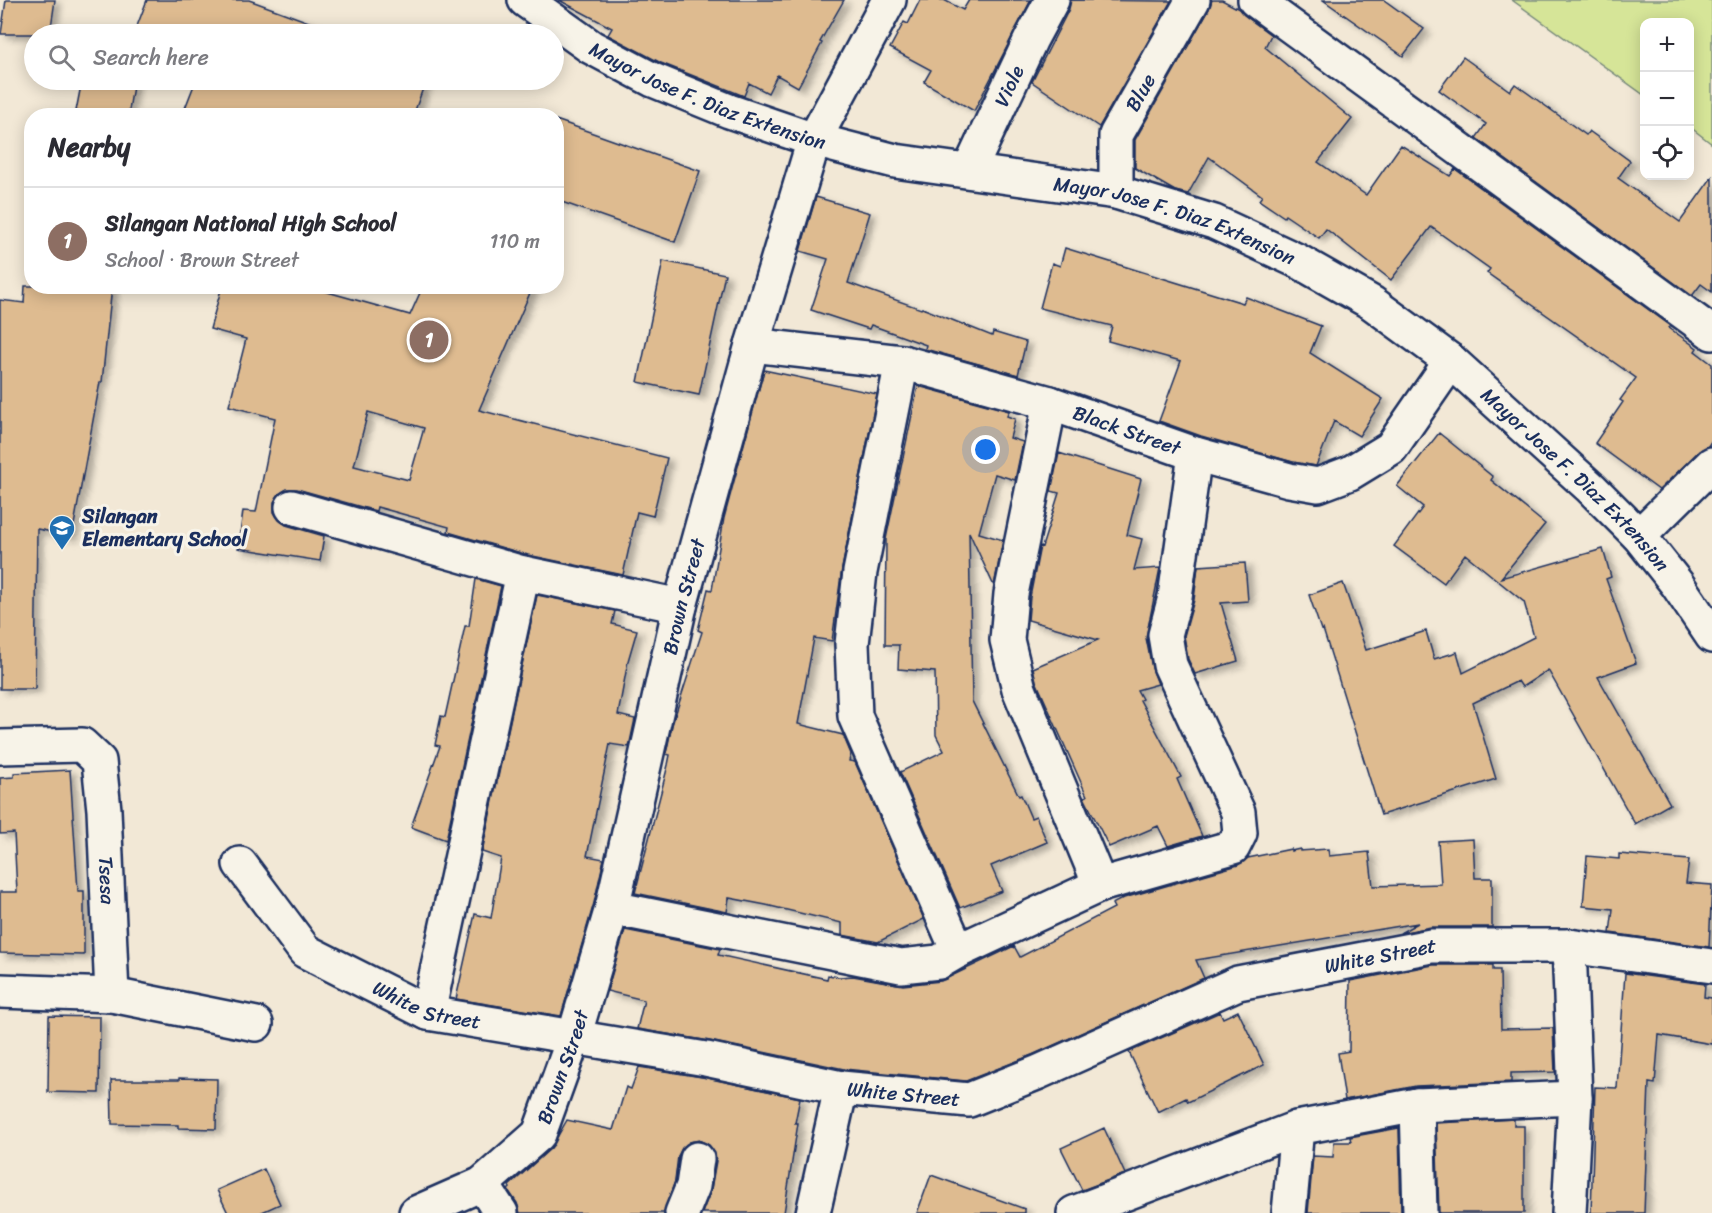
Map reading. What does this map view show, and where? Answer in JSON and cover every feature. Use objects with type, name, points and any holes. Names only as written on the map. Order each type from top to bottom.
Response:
[{"type":"street","name":"Mayor Jose F. Diaz Extension","points":[[525,0],[559,24]]},
{"type":"street","name":"Brown Street","points":[[416,1213],[482,1184],[539,1134],[574,1037],[612,908],[680,606],[752,345],[814,140],[889,0]]},
{"type":"street","name":"Viole","points":[[969,171],[1031,39],[1052,0]]},
{"type":"street","name":"Blue","points":[[1116,192],[1116,135],[1193,0]]},
{"type":"street","points":[[1255,0],[1712,333]]},
{"type":"street","name":"Mayor Jose F. Diaz Extension","points":[[564,28],[591,47],[653,80],[729,111],[814,140],[895,161],[1116,192],[1214,222],[1298,261],[1372,303],[1451,362],[1591,488],[1639,536],[1677,584],[1712,635]]},
{"type":"street","name":"Black Street","points":[[752,345],[902,362],[1050,403],[1195,454],[1289,480],[1318,485],[1350,473],[1391,448],[1451,362]]},
{"type":"street","points":[[902,362],[860,572],[852,644],[855,716],[958,951]]},
{"type":"street","points":[[1050,403],[1011,594],[1007,640],[1019,689],[1100,885]]},
{"type":"street","points":[[612,908],[901,966],[939,962],[1100,885],[1233,847],[1240,833],[1238,812],[1170,665],[1165,635],[1175,597],[1195,454]]},
{"type":"street","points":[[1639,536],[1712,465]]},
{"type":"street","points":[[292,507],[523,573],[680,606]]},
{"type":"street","points":[[428,1013],[523,573]]},
{"type":"street","name":"Tsesa","points":[[0,747],[82,745],[99,761],[104,810],[112,995]]},
{"type":"street","name":"White Street","points":[[240,864],[305,951],[428,1013],[706,1059],[841,1088],[969,1100],[1040,1072],[1239,983],[1431,946],[1569,946],[1712,966]]},
{"type":"street","points":[[1569,946],[1575,1098],[1569,1213]]},
{"type":"street","points":[[0,991],[112,995],[256,1024]]},
{"type":"street","points":[[813,1213],[841,1088]]},
{"type":"street","points":[[1074,1213],[1296,1128],[1417,1105],[1575,1098]]},
{"type":"street","points":[[1417,1105],[1420,1213]]},
{"type":"street","points":[[1289,1213],[1296,1128]]},
{"type":"street","points":[[682,1213],[693,1186],[697,1160]]},
{"type":"street","points":[[482,1184],[501,1213]]},
{"type":"green space","points":[[1512,0],[1712,0],[1712,144],[1694,130],[1694,18],[1640,18],[1640,92]]},
{"type":"building","points":[[6,0],[55,0],[51,24],[24,24],[24,34],[1,34]]},
{"type":"building","points":[[147,0],[249,0],[314,24],[138,24]]},
{"type":"building","points":[[559,0],[844,0],[798,87],[777,75],[768,93],[749,83],[744,96],[661,63],[608,35],[612,28]]},
{"type":"building","points":[[920,0],[944,0],[963,10],[969,0],[1031,0],[974,111],[924,82],[931,70],[890,48],[904,22],[908,24]]},
{"type":"building","points":[[1071,0],[1171,1],[1099,127],[1032,82],[1069,9]]},
{"type":"building","points":[[1212,0],[1222,0],[1239,9],[1271,35],[1265,47],[1352,119],[1318,162],[1366,195],[1401,145],[1450,176],[1455,169],[1671,326],[1669,328],[1697,348],[1695,351],[1712,364],[1712,440],[1708,446],[1699,451],[1659,490],[1595,443],[1623,402],[1620,400],[1636,378],[1487,273],[1490,269],[1431,227],[1391,280],[1326,229],[1319,238],[1285,215],[1284,217],[1259,200],[1262,196],[1209,157],[1188,194],[1175,191],[1135,168],[1135,140]]},
{"type":"building","points":[[1323,0],[1384,0],[1424,29],[1403,56]]},
{"type":"building","points":[[1463,57],[1510,91],[1515,84],[1586,135],[1589,131],[1630,161],[1618,178],[1680,222],[1712,177],[1712,292],[1701,284],[1692,296],[1476,138],[1486,124],[1439,90]]},
{"type":"building","points":[[80,90],[132,90],[129,108],[77,108]]},
{"type":"building","points":[[192,90],[422,90],[416,108],[185,108]]},
{"type":"building","points":[[564,123],[700,171],[675,242],[564,203]]},
{"type":"building","points":[[816,197],[870,213],[848,283],[922,308],[992,336],[993,332],[1026,342],[1018,375],[925,349],[926,345],[871,325],[869,329],[811,310],[828,259],[800,251]]},
{"type":"building","points":[[1065,248],[1243,303],[1246,297],[1321,326],[1310,353],[1383,399],[1359,436],[1334,421],[1316,466],[1293,462],[1201,436],[1159,421],[1181,361],[1108,341],[1112,326],[1040,308],[1052,263],[1060,266]]},
{"type":"building","points":[[663,261],[725,274],[699,395],[638,382]]},
{"type":"building","points":[[25,294],[111,294],[102,382],[100,382],[72,536],[37,529],[35,689],[0,689],[0,300],[24,303]]},
{"type":"building","points":[[220,294],[335,294],[410,315],[419,294],[530,294],[479,410],[667,458],[653,516],[637,512],[623,575],[528,555],[448,532],[449,527],[377,507],[376,511],[297,489],[287,489],[279,494],[274,502],[274,512],[286,525],[324,536],[320,561],[238,548],[243,511],[256,512],[275,418],[229,406],[246,339],[210,329]],"holes":[[[368,412],[424,428],[409,480],[354,466]]]},
{"type":"building","points":[[764,370],[877,394],[842,568],[832,641],[814,638],[798,724],[843,735],[851,754],[849,761],[855,762],[924,919],[878,942],[842,935],[842,923],[766,905],[729,898],[727,912],[635,893],[668,765],[670,755],[666,754],[672,725],[702,632],[698,630],[708,589],[712,590],[724,518]]},
{"type":"building","points":[[918,386],[1009,411],[1007,416],[1015,419],[1010,438],[1023,442],[1015,480],[995,474],[979,533],[1003,540],[994,586],[969,532],[972,701],[1019,796],[1021,795],[1031,818],[1036,816],[1047,842],[991,866],[1002,891],[960,908],[900,772],[944,751],[936,735],[935,672],[898,669],[899,645],[885,645],[886,539]]},
{"type":"building","points":[[1439,433],[1545,524],[1501,578],[1603,549],[1611,577],[1606,579],[1636,663],[1598,677],[1670,804],[1635,824],[1548,670],[1522,687],[1518,681],[1473,703],[1496,779],[1381,815],[1323,629],[1321,630],[1309,595],[1343,583],[1366,650],[1426,631],[1434,659],[1457,652],[1463,673],[1534,637],[1524,602],[1465,554],[1444,583],[1394,546],[1423,507],[1397,486]]},
{"type":"building","points":[[1059,453],[1141,479],[1127,535],[1142,539],[1134,570],[1160,568],[1146,638],[1158,684],[1137,690],[1142,699],[1140,700],[1181,777],[1177,779],[1202,836],[1168,846],[1158,826],[1109,847],[1084,797],[1087,796],[1036,681],[1033,668],[1098,640],[1028,620],[1040,546],[1042,547],[1059,493],[1051,491]]},
{"type":"building","points":[[1245,563],[1248,601],[1221,603],[1238,661],[1195,674],[1188,659],[1184,636],[1194,600],[1198,566]]},
{"type":"building","points":[[476,579],[501,586],[446,840],[411,827],[440,746],[435,745],[441,716],[445,717],[465,626],[469,626]]},
{"type":"building","points":[[537,595],[615,611],[612,624],[637,630],[628,661],[618,715],[635,719],[629,747],[610,744],[587,856],[604,859],[594,903],[561,1016],[456,999],[475,914],[491,918],[501,858],[482,852]]},
{"type":"building","points":[[70,770],[78,891],[84,891],[84,955],[0,953],[0,892],[17,892],[14,833],[0,834],[0,778],[14,777],[14,773]]},
{"type":"building","points":[[1473,839],[1475,878],[1492,878],[1492,927],[1431,927],[1400,933],[1418,923],[1196,960],[1204,978],[1032,1055],[966,1081],[844,1069],[710,1041],[637,1029],[644,1000],[607,991],[625,930],[720,949],[718,955],[827,979],[828,975],[853,976],[903,985],[941,981],[1014,946],[1020,957],[1114,908],[1112,904],[1124,898],[1238,865],[1248,858],[1291,849],[1291,851],[1300,849],[1300,851],[1328,849],[1329,856],[1369,852],[1373,886],[1441,884],[1438,841]]},
{"type":"building","points":[[1619,854],[1689,860],[1686,883],[1712,885],[1709,947],[1610,933],[1613,909],[1583,906],[1587,856],[1619,859]]},
{"type":"building","points":[[1433,965],[1493,965],[1493,970],[1500,970],[1501,1029],[1553,1028],[1555,1072],[1511,1073],[1511,1082],[1416,1086],[1345,1100],[1338,1053],[1349,1051],[1350,981]]},
{"type":"building","points":[[1625,973],[1705,984],[1704,997],[1712,998],[1712,1044],[1659,1035],[1655,1084],[1649,1083],[1644,1213],[1591,1213],[1595,1087],[1617,1088]]},
{"type":"building","points":[[1238,1011],[1264,1065],[1188,1102],[1186,1098],[1158,1112],[1129,1052],[1220,1012],[1223,1018]]},
{"type":"building","points":[[49,1016],[100,1017],[99,1093],[48,1092]]},
{"type":"building","points":[[639,1067],[702,1077],[800,1098],[784,1213],[702,1213],[711,1189],[716,1161],[715,1153],[709,1145],[699,1140],[690,1142],[682,1148],[678,1156],[675,1181],[664,1213],[520,1213],[517,1203],[508,1190],[509,1186],[551,1148],[567,1120],[613,1130],[626,1087],[631,1089]]},
{"type":"building","points":[[179,1078],[217,1079],[216,1129],[178,1128],[178,1125],[112,1124],[111,1080],[179,1080]]},
{"type":"building","points":[[1514,1119],[1514,1126],[1524,1126],[1524,1213],[1439,1213],[1436,1123]]},
{"type":"building","points":[[1104,1128],[1125,1174],[1082,1190],[1061,1148]]},
{"type":"building","points":[[1399,1128],[1401,1213],[1308,1213],[1313,1156],[1333,1157],[1334,1142],[1351,1142],[1350,1137]]},
{"type":"building","points":[[264,1169],[280,1204],[260,1213],[228,1213],[217,1190]]},
{"type":"building","points":[[931,1175],[1025,1209],[1025,1213],[917,1213]]},
{"type":"place","name":"Silangan National High School","points":[[429,340]]},
{"type":"place","name":"Silangan Elementary School","points":[[62,551]]}]
